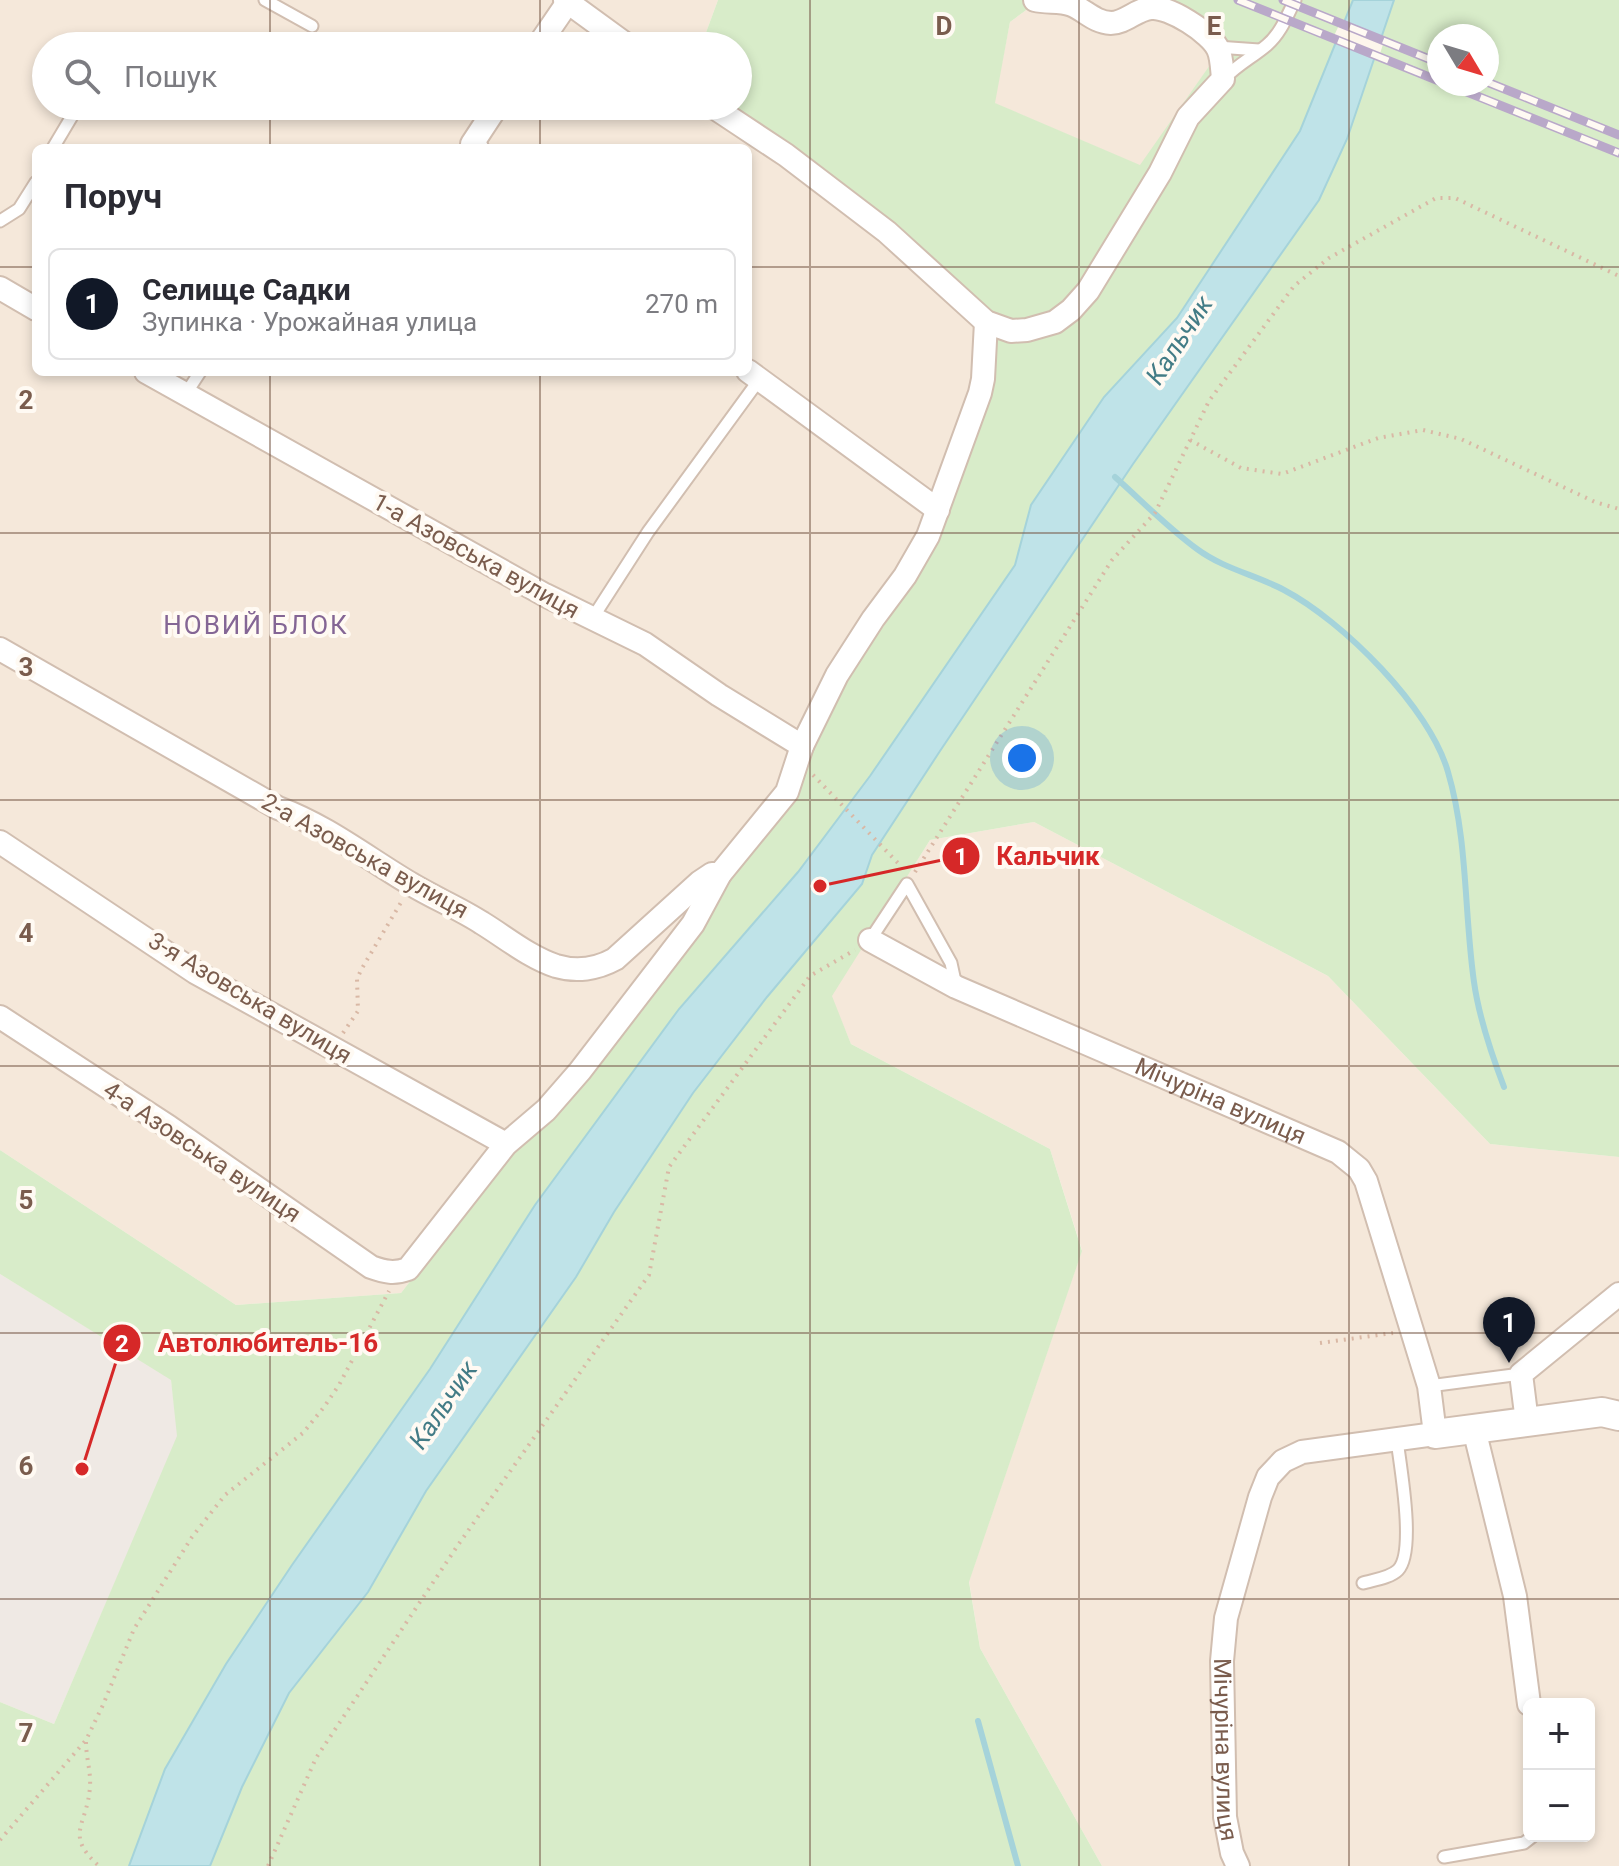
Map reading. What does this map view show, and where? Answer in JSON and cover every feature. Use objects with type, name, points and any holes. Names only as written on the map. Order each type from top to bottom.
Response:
[{"type":"street","points":[[728,120],[752,142],[814,176],[887,232],[986,322],[1011,331],[1055,322],[1088,291],[1160,173],[1188,117],[1223,79],[1217,47],[1187,21],[1160,8],[1148,8],[1110,23],[1091,18],[1069,3],[1035,0]]},
{"type":"street","points":[[547,32],[567,1],[609,32]]},
{"type":"street","points":[[475,144],[489,120]]},
{"type":"street","points":[[0,288],[32,307]]},
{"type":"street","points":[[402,1270],[506,1144],[546,1110],[580,1071],[693,924],[720,874],[787,792],[800,752],[837,675],[905,576],[928,536],[980,393],[986,322]]},
{"type":"street","name":"1-а Азовська вулиця","points":[[153,376],[545,595],[645,644],[800,752]]},
{"type":"street","points":[[753,376],[938,510]]},
{"type":"street","name":"2-а Азовська вулиця","points":[[0,649],[278,808],[316,824],[411,884],[548,962],[583,969],[605,965],[620,957],[664,912],[700,882],[712,874],[720,874]]},
{"type":"street","name":"3-я Азовська вулиця","points":[[0,842],[195,972],[506,1144]]},
{"type":"street","name":"Мічуріна вулиця","points":[[870,940],[956,987],[1338,1152],[1349,1160],[1366,1181],[1371,1193],[1429,1386],[1435,1434]]},
{"type":"street","name":"4-а Азовська вулиця","points":[[0,1017],[169,1127],[371,1267],[386,1272],[402,1270]]},
{"type":"street","points":[[1527,1422],[1521,1374],[1619,1294]]},
{"type":"street","name":"Мічуріна вулиця","points":[[1238,1866],[1232,1853],[1225,1817],[1222,1661],[1226,1618],[1268,1477],[1283,1461],[1302,1452],[1602,1412],[1619,1416]]},
{"type":"street","points":[[1474,1429],[1515,1596],[1528,1698]]},
{"type":"lane","points":[[265,0],[312,26]]},
{"type":"lane","points":[[1223,79],[1268,44],[1284,25],[1295,0]]},
{"type":"lane","points":[[1217,47],[1260,50]]},
{"type":"lane","points":[[55,144],[70,120]]},
{"type":"lane","points":[[0,221],[19,209],[32,188]]},
{"type":"lane","points":[[185,395],[197,376]]},
{"type":"lane","points":[[592,619],[753,376]]},
{"type":"lane","points":[[870,940],[907,884],[951,963],[956,987]]},
{"type":"lane","points":[[1429,1386],[1521,1374]]},
{"type":"lane","points":[[1363,1583],[1392,1574],[1404,1560],[1407,1521],[1397,1440]]},
{"type":"lane","points":[[1444,1857],[1525,1842]]},
{"type":"path","points":[[907,884],[1112,560],[1155,513],[1209,401],[1294,286],[1329,258],[1436,198],[1455,198],[1619,276]]},
{"type":"path","points":[[1190,440],[1241,468],[1282,474],[1378,438],[1423,430],[1461,439],[1595,502],[1619,509]]},
{"type":"path","points":[[800,752],[835,798],[898,863]]},
{"type":"path","points":[[332,1048],[358,1011],[357,979],[361,970],[411,884]]},
{"type":"path","points":[[268,1866],[316,1758],[458,1545],[649,1275],[669,1167],[810,976],[870,940]]},
{"type":"path","points":[[0,1840],[86,1740],[134,1629],[153,1595],[215,1506],[303,1433],[324,1407],[402,1270]]},
{"type":"path","points":[[1320,1343],[1412,1331]]},
{"type":"path","points":[[86,1740],[86,1764],[91,1781],[78,1834],[82,1851],[99,1866]]},
{"type":"shaded area","points":[[0,0],[718,0],[706,32],[32,32],[32,120],[735,120],[984,323],[990,384],[986,409],[944,521],[916,579],[843,685],[795,796],[693,940],[555,1117],[509,1154],[401,1293],[236,1305],[0,1150]]},
{"type":"shaded area","points":[[1040,0],[1162,0],[1226,42],[1141,166],[994,103],[1010,22]]},
{"type":"shaded area","points":[[1034,822],[1328,976],[1490,1144],[1619,1157],[1619,1866],[1102,1866],[980,1648],[969,1581],[1082,1250],[1050,1149],[851,1044],[831,996],[930,840]]},
{"type":"shaded area","points":[[0,1274],[171,1379],[178,1436],[54,1724],[0,1702]]},
{"type":"green space","points":[[718,0],[1040,0],[1010,22],[995,103],[1140,165],[1226,42],[1162,0],[1353,0],[1300,131],[1177,318],[1104,397],[1031,505],[1015,565],[870,776],[798,872],[679,1009],[535,1205],[430,1369],[226,1664],[165,1769],[129,1866],[0,1866],[0,1702],[54,1724],[177,1436],[171,1380],[0,1274],[0,1150],[236,1305],[401,1293],[509,1154],[555,1117],[693,940],[703,900],[771,829],[795,796],[805,765],[843,685],[916,579],[944,521],[986,409],[990,384],[984,324],[735,120],[752,120],[752,32],[706,32]]},
{"type":"green space","points":[[1394,0],[1619,0],[1619,1157],[1490,1144],[1328,976],[1034,822],[930,840],[832,996],[851,1044],[1050,1149],[1082,1251],[969,1582],[980,1648],[1102,1866],[210,1866],[242,1787],[289,1693],[368,1592],[426,1491],[576,1277],[614,1212],[693,1093],[766,997],[862,884],[872,855],[940,751],[1133,464],[1319,200],[1347,139]]},
{"type":"water","points":[[1353,0],[1394,0],[1347,139],[1319,200],[1133,464],[940,751],[872,855],[862,884],[767,997],[693,1093],[614,1212],[576,1277],[426,1491],[368,1592],[289,1693],[242,1787],[210,1866],[129,1866],[165,1769],[226,1664],[430,1369],[535,1205],[679,1009],[798,872],[870,776],[1015,565],[1031,505],[1104,397],[1177,318],[1300,131]]},
{"type":"pier","points":[[1340,23],[1384,41],[1379,57],[1333,38]]},
{"type":"waterway","points":[[1115,477],[1197,549],[1218,562],[1284,590],[1332,623],[1381,669],[1423,721],[1438,747],[1454,798],[1476,995],[1504,1087]]},
{"type":"waterway","points":[[978,1721],[1018,1866]]},
{"type":"railway","points":[[1238,0],[1427,76]]},
{"type":"railway","points":[[1283,0],[1427,58]]},
{"type":"railway","points":[[1499,87],[1619,135]]},
{"type":"railway","points":[[1477,96],[1619,153]]},
{"type":"place","name":"Кальчик","points":[[820,886]]},
{"type":"place","name":"Селище Садки","points":[[1509,1363]]},
{"type":"place","name":"Автолюбитель-16","points":[[82,1469]]},
{"type":"district","name":"НОВИЙ БЛОК","points":[[256,625]]}]
